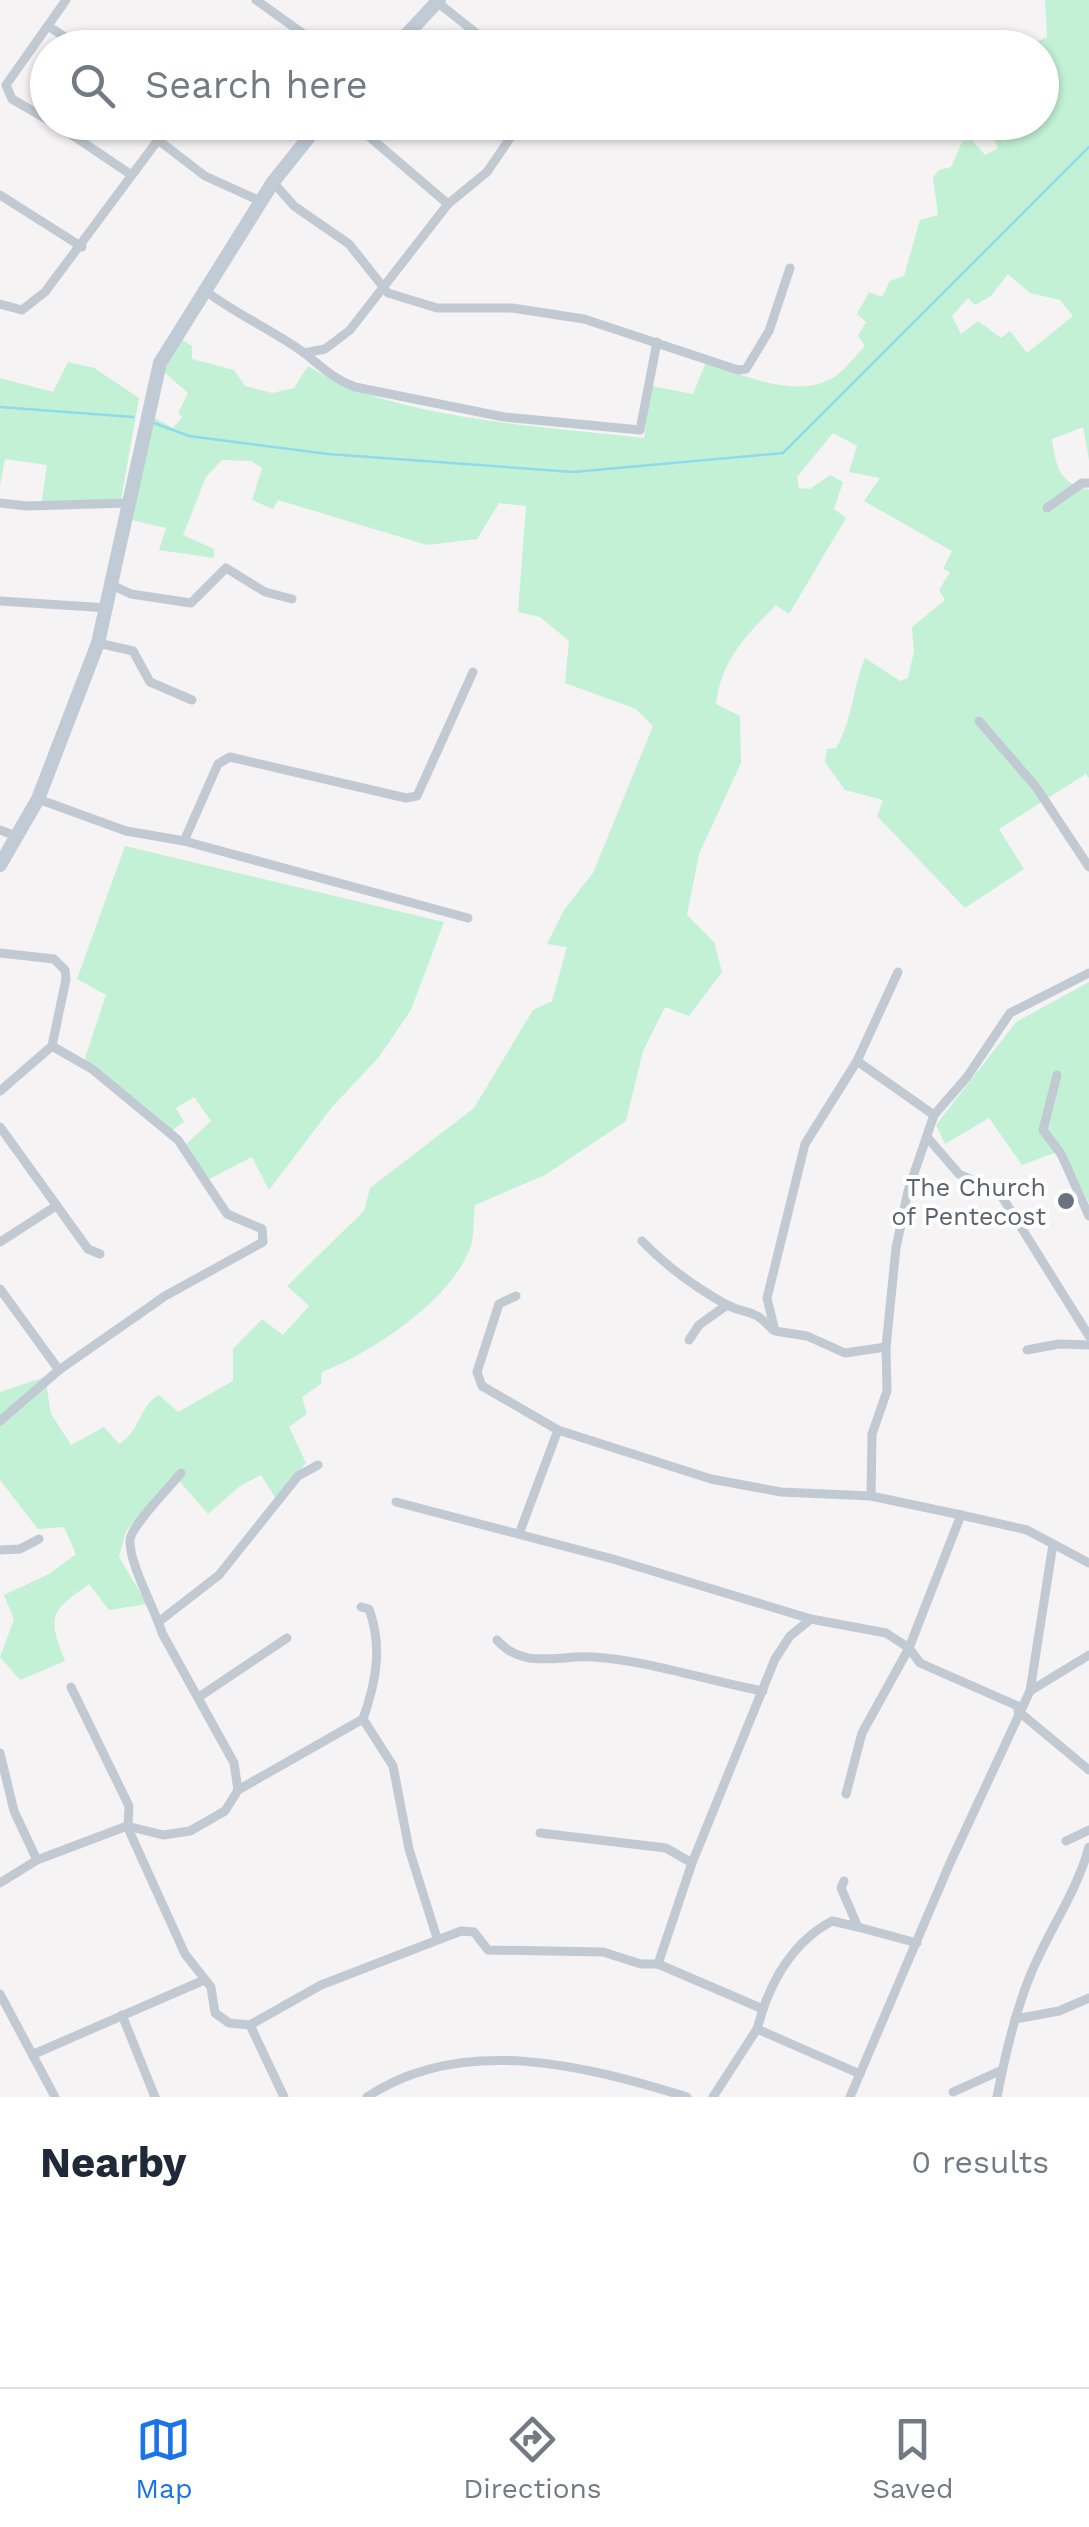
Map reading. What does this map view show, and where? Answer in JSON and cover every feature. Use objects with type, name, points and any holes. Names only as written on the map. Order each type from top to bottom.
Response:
[{"type":"street","points":[[45,30],[66,0]]},
{"type":"street","points":[[256,0],[298,30]]},
{"type":"street","points":[[413,30],[438,1],[473,30]]},
{"type":"street","points":[[48,26],[54,30]]},
{"type":"street","points":[[30,54],[6,91],[30,109]]},
{"type":"street","points":[[79,140],[130,174]]},
{"type":"street","points":[[0,304],[22,310],[33,304],[82,247],[130,174],[158,140],[204,176],[260,201]]},
{"type":"street","points":[[0,865],[38,798],[98,643],[114,586],[128,503],[160,363],[272,182],[307,140]]},
{"type":"street","points":[[373,140],[448,204]]},
{"type":"street","points":[[304,353],[324,350],[350,330],[448,204],[487,172],[511,140]]},
{"type":"street","points":[[272,182],[294,206],[349,244],[381,286],[437,308],[540,311],[621,328],[746,370],[768,331],[790,268]]},
{"type":"street","points":[[0,195],[82,247]]},
{"type":"street","points":[[203,289],[241,318],[304,353],[339,381],[504,417],[589,424],[626,432],[640,430],[657,342]]},
{"type":"street","points":[[1047,508],[1082,483],[1089,483]]},
{"type":"street","points":[[0,503],[128,503]]},
{"type":"street","points":[[114,586],[131,594],[191,602],[226,568],[265,592],[292,599]]},
{"type":"street","points":[[0,601],[108,608]]},
{"type":"street","points":[[98,643],[133,651],[150,682],[192,700]]},
{"type":"street","points":[[184,841],[218,764],[230,757],[406,798],[417,796],[473,672]]},
{"type":"street","points":[[979,720],[1036,787],[1089,867]]},
{"type":"street","points":[[38,798],[126,831],[184,841],[468,918]]},
{"type":"street","points":[[0,830],[18,837]]},
{"type":"street","points":[[0,953],[54,960],[66,970],[52,1046],[0,1091]]},
{"type":"street","points":[[774,1332],[766,1298],[788,1195],[804,1144],[857,1061],[898,972]]},
{"type":"street","points":[[872,1496],[872,1434],[887,1391],[886,1347],[900,1229],[934,1114],[967,1077],[1010,1014],[1089,973]]},
{"type":"street","points":[[0,1421],[59,1370],[165,1296],[258,1247],[264,1236],[254,1223],[228,1214],[178,1140],[92,1070],[52,1046]]},
{"type":"street","points":[[857,1061],[934,1114]]},
{"type":"street","points":[[1057,1075],[1044,1130],[1061,1154],[1089,1216]]},
{"type":"street","points":[[0,1127],[88,1248],[100,1254]]},
{"type":"street","points":[[926,1137],[959,1174],[1000,1192],[1089,1336]]},
{"type":"street","points":[[0,1242],[56,1206]]},
{"type":"street","points":[[642,1242],[686,1279],[726,1305],[758,1313],[774,1332],[807,1336],[846,1354],[886,1347]]},
{"type":"street","points":[[0,1289],[4,1301],[59,1370]]},
{"type":"street","points":[[516,1296],[499,1304],[477,1372],[482,1386],[558,1430],[740,1486],[872,1496],[1027,1530],[1089,1563]]},
{"type":"street","points":[[689,1340],[698,1325],[726,1305]]},
{"type":"street","points":[[1027,1350],[1059,1344],[1089,1345]]},
{"type":"street","points":[[519,1534],[558,1430]]},
{"type":"street","points":[[161,1620],[219,1575],[298,1476],[318,1464]]},
{"type":"street","points":[[181,1472],[131,1536],[132,1555],[161,1620],[162,1633],[234,1763],[238,1790]]},
{"type":"street","points":[[396,1502],[811,1618],[886,1633],[909,1648],[920,1662],[1019,1709],[1089,1770]]},
{"type":"street","points":[[846,1794],[862,1733],[909,1648],[962,1515]]},
{"type":"street","points":[[0,1550],[20,1549],[38,1539]]},
{"type":"street","points":[[850,2097],[1019,1709],[1030,1692],[1053,1544]]},
{"type":"street","points":[[0,1882],[37,1860],[128,1826],[163,1835],[190,1831],[225,1811],[238,1790],[363,1718],[375,1686],[378,1650],[369,1609],[361,1607]]},
{"type":"street","points":[[658,1964],[692,1863],[763,1692],[790,1636],[811,1618]]},
{"type":"street","points":[[199,1696],[287,1638]]},
{"type":"street","points":[[498,1640],[521,1658],[594,1657],[652,1665],[693,1679],[763,1692]]},
{"type":"street","points":[[1030,1692],[1089,1655]]},
{"type":"street","points":[[71,1686],[129,1806],[128,1826],[184,1954],[211,1988],[220,2020],[250,2025],[321,1986],[437,1938],[474,1932],[488,1950],[603,1952],[641,1964],[658,1964],[763,2008]]},
{"type":"street","points":[[363,1718],[393,1766],[409,1850],[437,1938]]},
{"type":"street","points":[[0,1754],[14,1811],[37,1860]]},
{"type":"street","points":[[1066,1841],[1089,1830]]},
{"type":"street","points":[[540,1833],[666,1848],[692,1863]]},
{"type":"street","points":[[997,2097],[1015,2019],[1089,1847]]},
{"type":"street","points":[[844,1880],[841,1888],[858,1927]]},
{"type":"street","points":[[714,2097],[757,2029],[763,2008],[795,1948],[808,1934],[832,1921],[917,1943]]},
{"type":"street","points":[[34,2054],[202,1981]]},
{"type":"street","points":[[0,1994],[55,2097]]},
{"type":"street","points":[[1015,2019],[1059,2011],[1089,1998]]},
{"type":"street","points":[[122,2015],[154,2097]]},
{"type":"street","points":[[250,2025],[284,2097]]},
{"type":"street","points":[[757,2029],[860,2074]]},
{"type":"street","points":[[367,2097],[390,2082],[436,2067],[549,2060],[687,2097]]},
{"type":"street","points":[[954,2092],[1002,2070]]},
{"type":"green space","points":[[1045,0],[1089,0],[1089,460],[1083,427],[1052,439],[1055,458],[1065,478],[1089,490],[1089,778],[1086,774],[999,829],[1024,869],[965,908],[877,816],[883,800],[845,790],[825,762],[827,749],[836,748],[846,726],[865,658],[900,681],[908,678],[914,651],[912,627],[945,600],[939,590],[950,572],[943,569],[952,551],[864,501],[880,478],[849,472],[857,446],[833,433],[797,477],[799,488],[810,489],[830,475],[843,482],[834,509],[846,518],[789,614],[776,605],[755,627],[729,662],[719,689],[716,704],[740,716],[741,763],[699,854],[687,915],[714,942],[722,972],[689,1016],[665,1007],[643,1051],[626,1121],[545,1175],[475,1205],[471,1246],[444,1289],[385,1339],[322,1372],[321,1384],[302,1397],[307,1414],[289,1427],[306,1463],[276,1499],[261,1475],[240,1486],[208,1514],[174,1475],[126,1531],[119,1557],[147,1604],[109,1610],[89,1584],[66,1602],[56,1616],[56,1634],[65,1661],[20,1680],[0,1657],[14,1619],[4,1595],[49,1574],[76,1554],[64,1527],[38,1529],[0,1480],[0,1392],[45,1377],[51,1414],[71,1445],[104,1427],[119,1444],[159,1395],[178,1412],[233,1381],[233,1349],[262,1319],[283,1335],[309,1306],[287,1286],[364,1211],[370,1188],[474,1108],[533,1010],[552,1001],[567,947],[547,944],[564,910],[593,873],[653,726],[636,709],[565,683],[569,641],[540,617],[518,612],[526,506],[499,503],[477,539],[427,545],[278,500],[273,509],[252,500],[262,468],[251,461],[222,460],[206,477],[183,535],[214,549],[214,558],[159,550],[166,528],[132,520],[151,416],[173,428],[182,417],[178,413],[188,393],[164,372],[179,338],[192,346],[192,359],[234,370],[245,386],[272,393],[294,388],[308,366],[342,384],[424,409],[644,438],[651,386],[693,394],[706,362],[789,386],[823,383],[841,372],[865,346],[858,336],[866,322],[857,314],[869,292],[882,297],[890,281],[904,276],[920,220],[938,215],[933,177],[939,170],[951,167],[962,142],[972,140],[985,155],[998,148],[994,140],[1059,140],[1059,30],[1047,30]],"holes":[[[1008,274],[1030,293],[1060,300],[1073,316],[1027,353],[1010,331],[1001,338],[978,321],[961,334],[952,316],[968,298],[975,305],[991,296]]]},
{"type":"green space","points":[[68,362],[94,368],[139,398],[120,505],[41,507],[47,465],[5,459],[0,486],[0,378],[53,392]]},
{"type":"green space","points":[[125,846],[444,922],[411,1010],[378,1058],[332,1107],[269,1190],[252,1157],[209,1179],[182,1148],[211,1121],[194,1097],[176,1108],[184,1122],[170,1132],[84,1061],[106,995],[77,979]]},
{"type":"green space","points":[[1089,982],[1089,1203],[1062,1150],[1022,1165],[989,1118],[945,1144],[936,1125],[1016,1022]]},
{"type":"waterway","points":[[154,423],[189,436],[328,454],[573,472],[783,453],[1089,147]]},
{"type":"waterway","points":[[0,407],[133,417]]},
{"type":"place","name":"The Church of Pentecost","points":[[1066,1201]]}]
